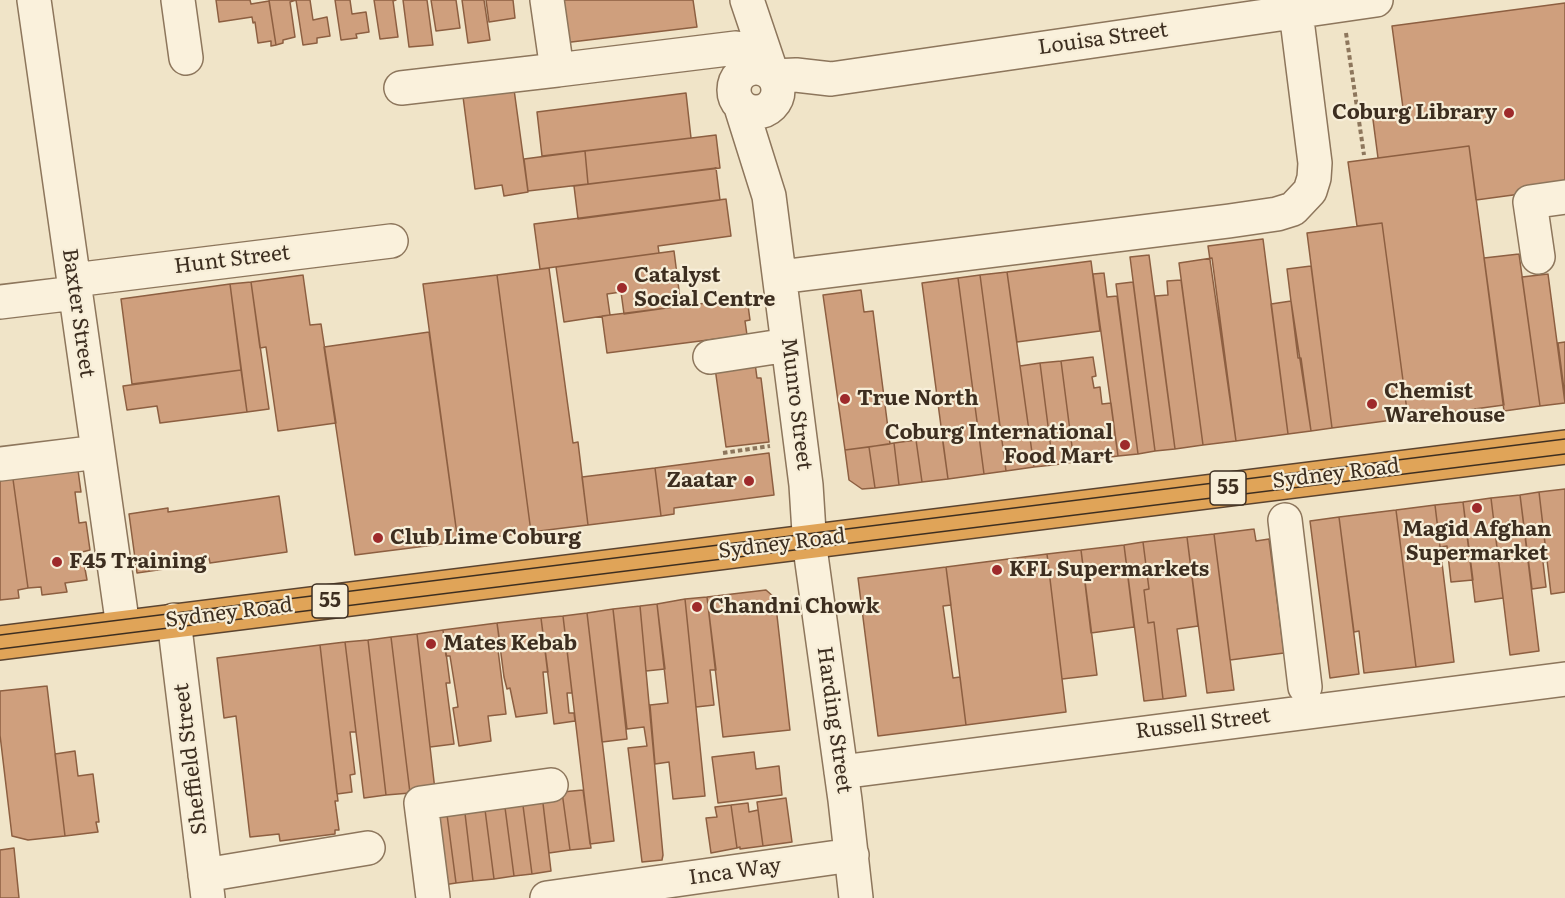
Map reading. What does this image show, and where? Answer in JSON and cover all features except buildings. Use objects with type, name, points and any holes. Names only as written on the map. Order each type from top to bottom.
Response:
[{"type":"highway","name":"Sydney Road","points":[[0,643],[1565,447]]},
{"type":"street","name":"Baxter Street","points":[[34,0],[123,627]]},
{"type":"street","points":[[178,0],[186,58]]},
{"type":"street","points":[[547,0],[557,70]]},
{"type":"street","points":[[734,0],[738,61],[733,87],[734,94],[766,93]]},
{"type":"street","name":"Munro Street","points":[[747,0],[766,93],[769,196],[801,442],[809,541]]},
{"type":"street","name":"Louisa Street","points":[[766,93],[796,75],[831,79],[1376,0]]},
{"type":"street","points":[[780,277],[1229,221],[1277,214],[1293,209],[1310,191],[1314,178],[1321,7]]},
{"type":"street","points":[[401,88],[557,70],[738,61]]},
{"type":"street","points":[[1538,257],[1530,202],[1565,198]]},
{"type":"street","name":"Hunt Street","points":[[0,302],[74,286],[391,241]]},
{"type":"street","points":[[710,357],[788,345]]},
{"type":"street","points":[[0,464],[98,452]]},
{"type":"street","points":[[1285,520],[1305,687]]},
{"type":"street","name":"Harding Street","points":[[809,541],[856,898]]},
{"type":"street","name":"Sheffield Street","points":[[174,620],[207,886]]},
{"type":"street","name":"Russell Street","points":[[841,772],[1565,679]]},
{"type":"street","points":[[433,898],[421,803],[551,785]]},
{"type":"street","points":[[207,886],[368,848]]},
{"type":"street","name":"Inca Way","points":[[547,898],[852,855]]},
{"type":"path","points":[[1321,7],[1364,155]]},
{"type":"path","points":[[723,453],[801,442]]},
{"type":"tram line","points":[[0,635],[1565,439]]},
{"type":"tram line","points":[[0,649],[1565,454]]},
{"type":"place","name":"Coburg Library","points":[[1509,113]]},
{"type":"place","name":"Catalyst Social Centre","points":[[622,288]]},
{"type":"place","name":"True North","points":[[845,399]]},
{"type":"place","name":"Chemist Warehouse","points":[[1372,404]]},
{"type":"place","name":"Coburg International Food Mart","points":[[1125,445]]},
{"type":"place","name":"Zaatar","points":[[749,481]]},
{"type":"place","name":"Magid Afghan Supermarket","points":[[1477,508]]},
{"type":"place","name":"Club Lime Coburg","points":[[378,538]]},
{"type":"place","name":"F45 Training","points":[[57,562]]},
{"type":"place","name":"KFL Supermarkets","points":[[997,570]]},
{"type":"place","name":"Chandni Chowk","points":[[697,607]]},
{"type":"place","name":"Mates Kebab","points":[[431,644]]}]
